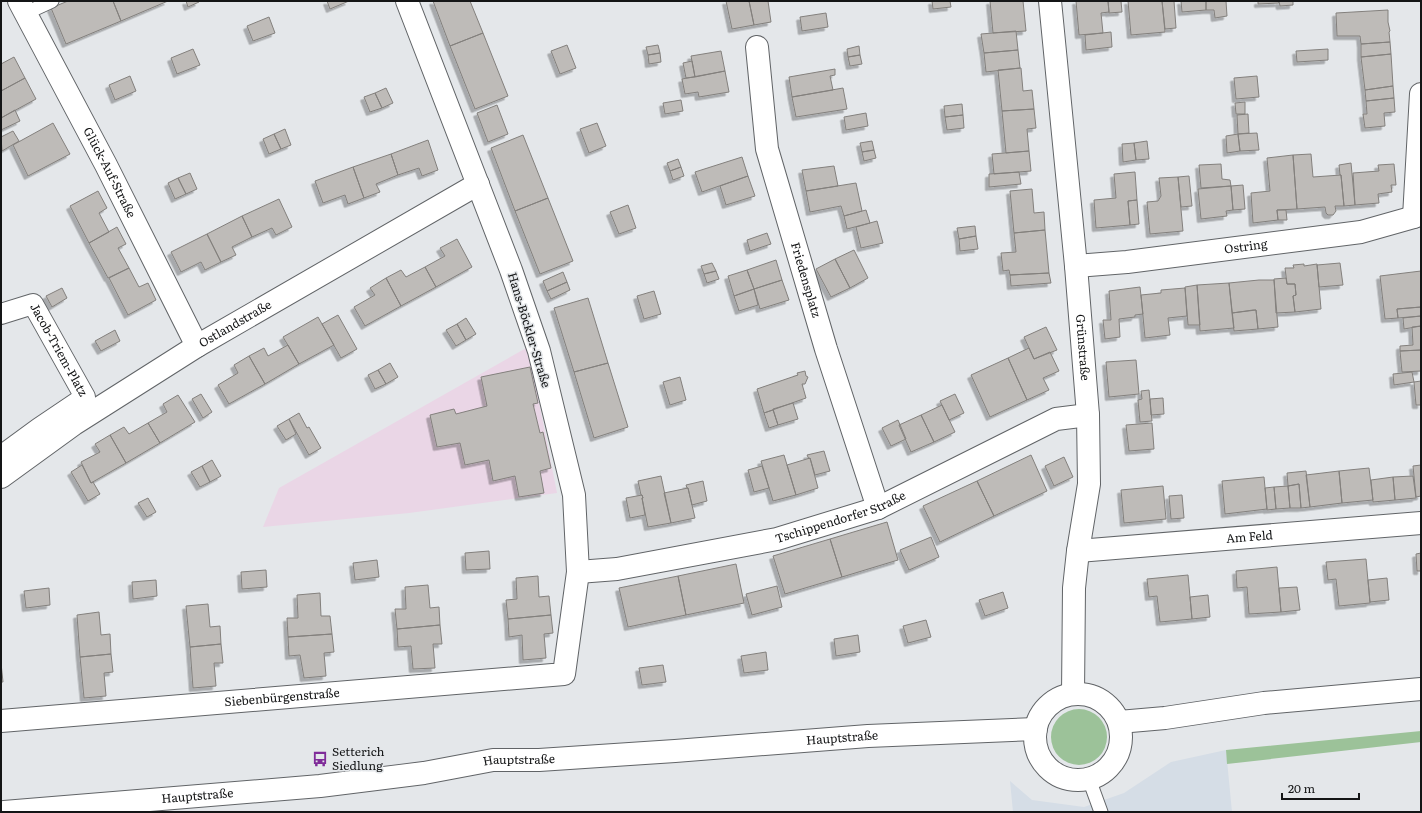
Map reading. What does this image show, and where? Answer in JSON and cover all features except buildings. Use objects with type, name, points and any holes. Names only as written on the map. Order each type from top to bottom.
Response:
[{"type":"street","name":"Hans-Böckler-Straße","points":[[407,1],[511,270],[539,351],[574,495],[578,572],[564,674]]},
{"type":"street","name":"Grünstraße","points":[[1050,1],[1076,266],[1088,415],[1089,484],[1078,551],[1074,588],[1073,694]]},
{"type":"street","name":"Glück-Auf-Straße","points":[[22,7],[106,165],[197,346]]},
{"type":"street","name":"Friedensplatz","points":[[757,46],[767,149],[826,349],[878,508]]},
{"type":"street","points":[[1418,223],[1421,94]]},
{"type":"street","name":"Ostlandstraße","points":[[1,477],[80,420],[197,346],[478,184]]},
{"type":"street","name":"Ostring","points":[[1076,266],[1127,262],[1361,232],[1418,223]]},
{"type":"street","name":"Jacob-Triem-Platz","points":[[1,314],[33,304],[85,397],[1,456]]},
{"type":"street","name":"Tschippendorfer Straße","points":[[578,572],[617,569],[777,539],[878,508],[1056,420],[1088,415]]},
{"type":"street","name":"Am Feld","points":[[1078,551],[1421,523]]},
{"type":"street","name":"Siebenbürgenstraße","points":[[1,721],[564,674]]},
{"type":"street","points":[[1119,722],[1165,718],[1264,702],[1421,689]]},
{"type":"street","points":[[1073,694],[1084,694],[1095,697],[1105,703],[1119,722],[1121,734],[1120,746],[1116,757],[1110,767],[1089,779],[1075,780],[1061,776],[1049,769],[1040,757],[1036,743],[1036,729],[1040,716],[1059,698],[1073,694]]},
{"type":"street","name":"Hauptstraße","points":[[4,812],[320,786],[424,773],[493,760],[539,760],[868,736],[1036,729]]},
{"type":"lane","points":[[22,7],[52,1]]},
{"type":"lane","points":[[1089,779],[1100,812]]},
{"type":"shaded area","points":[[528,347],[557,493],[409,513],[263,527],[279,488]]},
{"type":"shaded area","points":[[1226,750],[1232,812],[1013,812],[1010,781],[1032,800],[1084,807],[1124,793],[1171,762]]},
{"type":"green space","points":[[1073,709],[1085,709],[1095,713],[1103,721],[1107,731],[1107,743],[1103,753],[1095,761],[1085,765],[1073,765],[1063,761],[1055,753],[1051,743],[1051,731],[1055,721],[1063,713]]},
{"type":"green space","points":[[1421,731],[1421,742],[1227,764],[1226,750]]},
{"type":"place","name":"Setterich Siedlung","points":[[320,759]]}]
